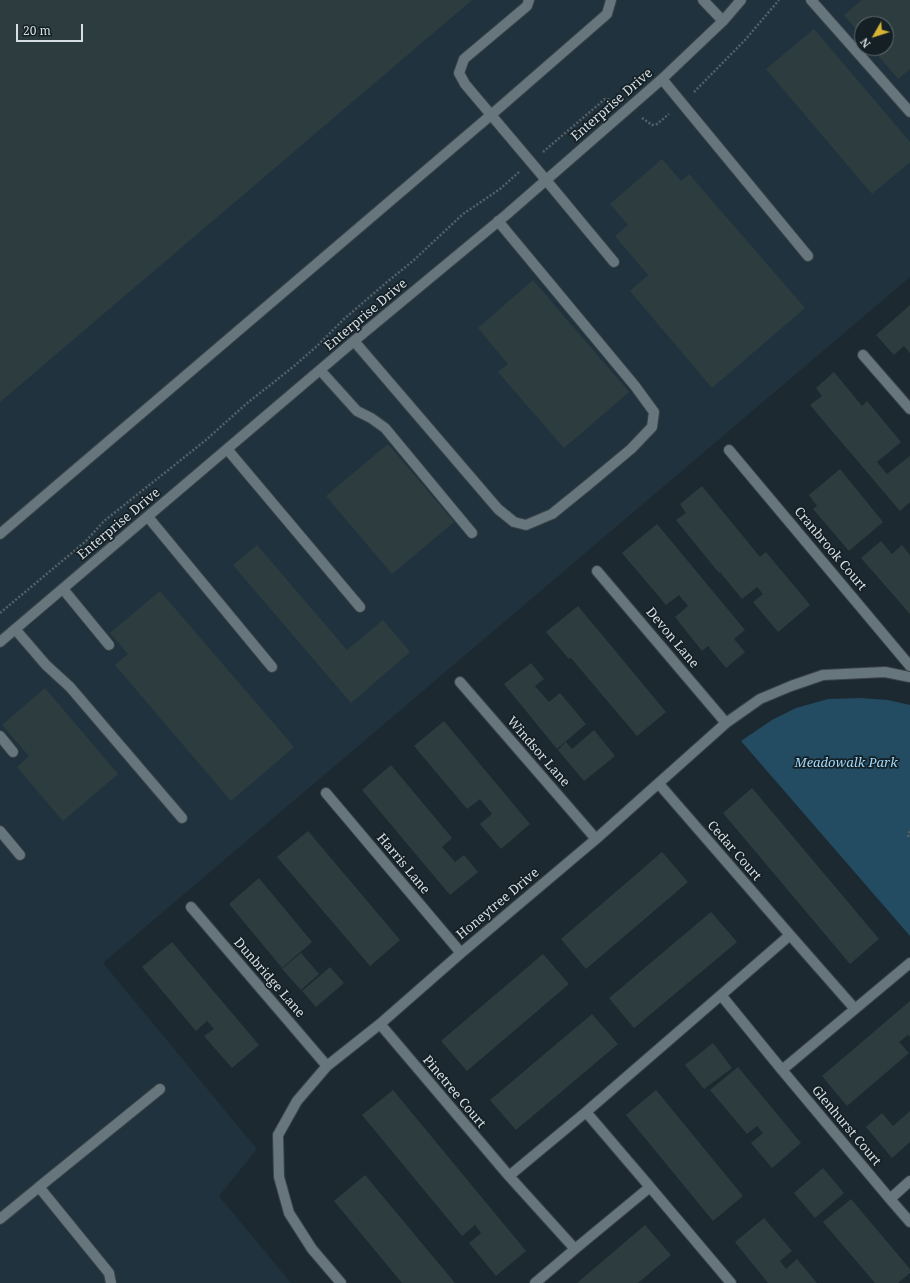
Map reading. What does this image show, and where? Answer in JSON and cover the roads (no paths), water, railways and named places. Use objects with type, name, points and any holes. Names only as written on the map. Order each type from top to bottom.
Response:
[{"type":"street","points":[[529,0],[527,6],[464,59],[459,73],[465,84],[614,262]]},
{"type":"street","points":[[0,534],[491,115],[607,14],[611,0]]},
{"type":"street","points":[[703,0],[723,21]]},
{"type":"street","name":"Enterprise Drive","points":[[0,642],[546,180],[662,79],[723,21],[742,0]]},
{"type":"street","points":[[810,0],[910,112]]},
{"type":"street","points":[[662,79],[808,256]]},
{"type":"street","points":[[354,341],[498,510],[514,522],[526,525],[552,514],[631,449],[652,427],[654,412],[635,386],[498,221]]},
{"type":"street","points":[[864,355],[910,409]]},
{"type":"street","points":[[320,370],[357,411],[371,418],[385,428],[472,533]]},
{"type":"street","points":[[227,449],[360,607]]},
{"type":"street","name":"Cranbrook Court","points":[[729,450],[910,666]]},
{"type":"street","points":[[148,517],[272,667]]},
{"type":"street","name":"Devon Lane","points":[[597,570],[726,723]]},
{"type":"street","points":[[63,589],[109,645]]},
{"type":"street","points":[[15,630],[46,665],[70,687],[182,818]]},
{"type":"street","name":"Honeytree Drive","points":[[341,1283],[312,1249],[289,1213],[279,1177],[278,1135],[297,1101],[327,1066],[380,1024],[461,953],[596,839],[726,723],[760,699],[792,686],[823,676],[885,672],[910,677]]},
{"type":"street","name":"Windsor Lane","points":[[460,682],[596,839]]},
{"type":"street","points":[[0,736],[13,752]]},
{"type":"street","name":"Cedar Court","points":[[659,784],[855,1009]]},
{"type":"street","name":"Harris Lane","points":[[326,793],[461,953]]},
{"type":"street","points":[[0,831],[20,855]]},
{"type":"street","name":"Dunbridge Lane","points":[[191,907],[327,1066]]},
{"type":"street","points":[[509,1176],[586,1112],[790,935]]},
{"type":"street","points":[[721,995],[782,1070],[910,963]]},
{"type":"street","name":"Pinetree Court","points":[[380,1024],[509,1176],[575,1249]]},
{"type":"street","name":"Glenhurst Court","points":[[782,1070],[910,1222]]},
{"type":"street","points":[[0,1219],[160,1089]]},
{"type":"street","points":[[586,1112],[731,1283]]},
{"type":"street","points":[[890,1199],[910,1181]]},
{"type":"street","points":[[39,1187],[109,1273],[111,1283]]},
{"type":"street","points":[[535,1283],[650,1187]]},
{"type":"park label","name":"Meadowalk Park","points":[[846,763]]}]
